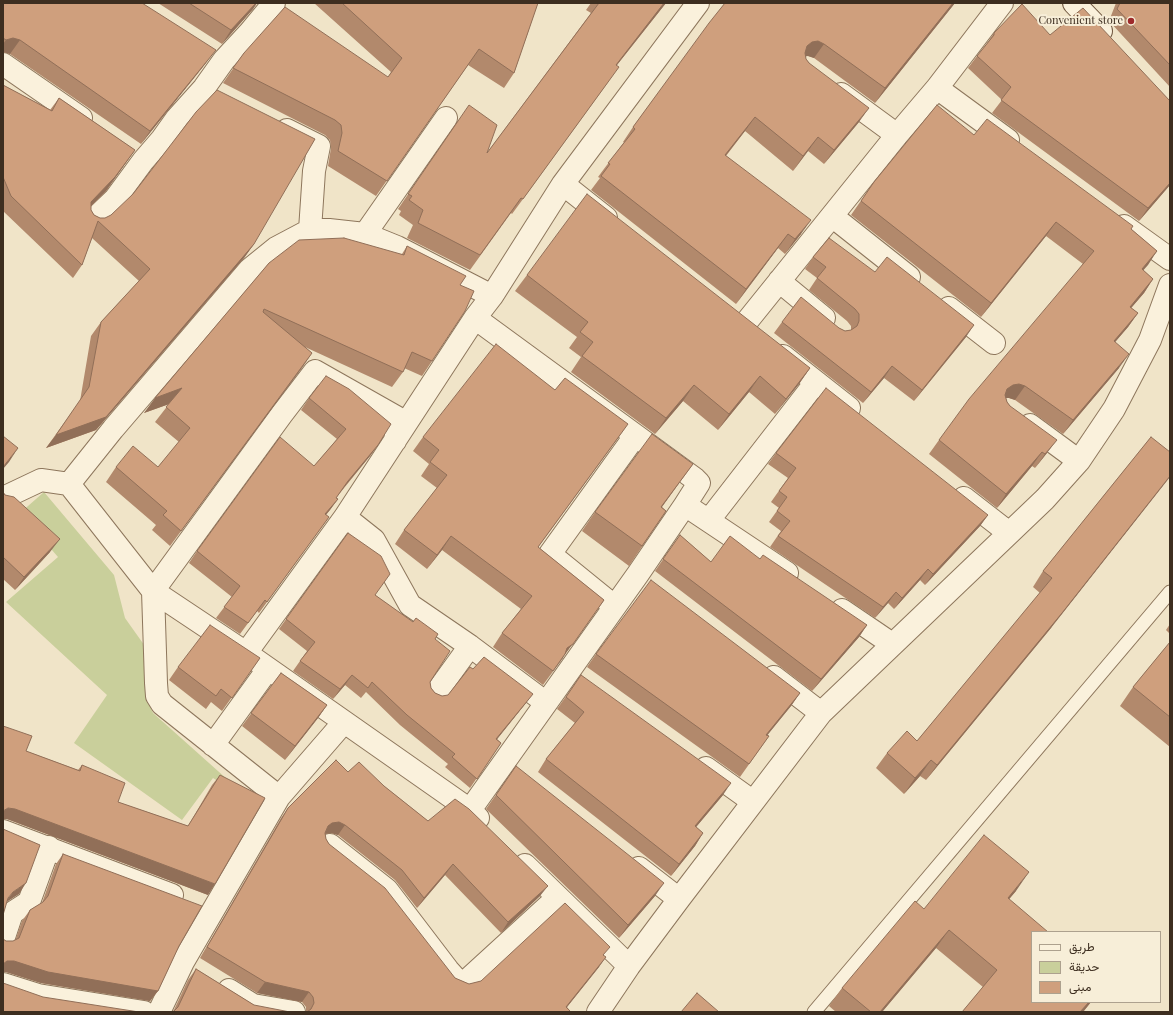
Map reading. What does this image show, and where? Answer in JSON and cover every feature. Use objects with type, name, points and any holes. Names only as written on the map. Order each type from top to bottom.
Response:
[{"type":"street","points":[[93,220],[116,199],[143,161],[162,139],[177,118],[204,88],[224,60],[274,3]]},
{"type":"street","points":[[246,653],[345,517],[475,318],[492,296],[563,184],[698,3]]},
{"type":"street","points":[[744,325],[896,135],[937,88],[1002,3]]},
{"type":"street","points":[[1074,3],[1117,48]]},
{"type":"street","points":[[205,48],[224,60]]},
{"type":"street","points":[[3,64],[97,129]]},
{"type":"street","points":[[826,82],[896,135]]},
{"type":"street","points":[[204,88],[225,99]]},
{"type":"street","points":[[937,88],[1025,153]]},
{"type":"street","points":[[365,234],[446,118]]},
{"type":"street","points":[[272,122],[319,146],[314,171],[310,230]]},
{"type":"street","points":[[123,148],[143,161]]},
{"type":"street","points":[[563,184],[619,228]]},
{"type":"street","points":[[1107,213],[1170,259]]},
{"type":"street","points":[[802,217],[826,224],[928,292],[994,343]]},
{"type":"street","points":[[69,484],[113,429],[250,269],[276,248],[310,230],[329,230],[365,234],[398,247],[492,296]]},
{"type":"street","points":[[779,281],[839,330]]},
{"type":"street","points":[[598,1012],[629,966],[678,899],[821,713],[1045,499],[1080,461],[1114,409],[1143,354],[1150,340],[1170,285]]},
{"type":"street","points":[[725,311],[866,421]]},
{"type":"street","points":[[470,810],[568,670],[638,574],[699,483],[475,318]]},
{"type":"street","points":[[279,797],[162,704],[157,696],[153,591],[315,371],[398,418],[395,441]]},
{"type":"street","points":[[708,520],[816,382]]},
{"type":"street","points":[[1015,414],[1080,461]]},
{"type":"street","points":[[614,606],[550,554],[635,436]]},
{"type":"street","points":[[3,498],[41,480],[69,484],[153,591],[246,653],[470,810],[492,832]]},
{"type":"street","points":[[947,484],[1009,533]]},
{"type":"street","points":[[685,505],[800,582]]},
{"type":"street","points":[[345,517],[374,540],[410,605],[470,646],[546,702]]},
{"type":"street","points":[[638,574],[657,588]]},
{"type":"street","points":[[826,600],[892,644]]},
{"type":"street","points":[[436,693],[470,646]]},
{"type":"street","points":[[758,665],[821,713]]},
{"type":"street","points":[[213,745],[268,669]]},
{"type":"street","points":[[568,670],[587,683]]},
{"type":"street","points":[[159,1012],[183,962],[200,906],[279,797],[344,722]]},
{"type":"street","points":[[689,756],[752,801]]},
{"type":"street","points":[[504,761],[523,776]]},
{"type":"street","points":[[3,831],[200,906]]},
{"type":"street","points":[[330,845],[387,890],[448,970],[457,980],[465,982],[558,897]]},
{"type":"street","points":[[3,940],[12,913],[28,902],[48,847]]},
{"type":"street","points":[[508,848],[629,966]]},
{"type":"street","points":[[623,855],[678,899]]},
{"type":"street","points":[[183,962],[253,1005],[294,1012]]},
{"type":"street","points":[[3,984],[38,995],[144,1012]]},
{"type":"lane","points":[[814,1012],[1170,592]]},
{"type":"green space","points":[[44,492],[114,575],[125,618],[147,649],[146,697],[153,713],[256,805],[213,778],[182,820],[74,743],[107,695],[6,602],[58,557],[20,513]]},
{"type":"building","points":[[3,3],[142,3],[216,50],[150,131],[20,40],[13,38],[6,40],[3,38]]},
{"type":"building","points":[[189,3],[256,3],[231,30]]},
{"type":"building","points":[[342,3],[538,3],[514,73],[479,49],[387,181],[338,151],[342,133],[341,125],[335,120],[233,68],[244,53],[285,7],[388,77],[402,58]]},
{"type":"building","points":[[599,3],[664,3],[616,65],[619,67],[523,199],[521,198],[480,255],[418,223],[423,210],[409,200],[412,196],[408,194],[469,105],[497,125],[487,153]]},
{"type":"building","points":[[725,3],[953,3],[885,88],[824,44],[818,41],[812,42],[807,46],[805,53],[806,59],[809,63],[869,108],[834,150],[818,137],[803,156],[755,117],[725,155],[811,220],[795,239],[788,234],[746,289],[601,176],[610,164],[608,163],[635,129],[633,127]]},
{"type":"building","points":[[1120,3],[1170,3],[1170,65],[1117,9]]},
{"type":"building","points":[[1022,4],[1050,35],[1083,8],[1170,101],[1170,183],[1148,208],[1001,100],[1011,87],[977,56],[994,33]]},
{"type":"building","points":[[3,85],[52,111],[59,98],[135,150],[115,177],[91,202],[91,210],[94,215],[100,218],[105,218],[111,215],[133,194],[196,112],[217,90],[315,139],[254,244],[106,417],[56,435],[89,387],[101,322],[150,269],[98,221],[82,265],[11,196],[3,177]]},
{"type":"building","points":[[937,105],[974,135],[987,119],[1133,226],[1131,229],[1157,251],[1142,269],[1153,279],[1130,307],[1138,313],[1114,341],[1129,354],[1073,420],[1025,386],[1019,384],[1013,385],[1007,389],[1005,395],[1010,406],[1057,440],[1045,454],[1042,452],[1006,494],[939,440],[969,399],[1094,251],[1056,222],[991,303],[861,201],[874,182]]},
{"type":"building","points":[[587,194],[810,368],[786,399],[760,376],[729,414],[694,385],[666,418],[582,356],[593,342],[580,332],[588,322],[527,275]]},
{"type":"building","points":[[344,238],[404,255],[407,246],[466,276],[460,285],[474,291],[465,311],[432,361],[412,352],[403,372],[264,309],[263,312],[312,353],[181,531],[163,515],[167,511],[116,467],[133,446],[158,467],[190,428],[166,407],[182,388],[155,398],[269,263],[299,240]]},
{"type":"building","points":[[829,238],[875,272],[887,257],[974,325],[922,390],[892,366],[871,392],[782,322],[801,297],[839,328],[845,331],[851,330],[857,326],[859,314],[855,309],[817,278],[826,267],[813,257]]},
{"type":"building","points":[[496,344],[555,390],[565,378],[628,424],[538,547],[604,600],[573,644],[567,648],[565,654],[553,671],[502,633],[532,596],[451,536],[437,555],[404,530],[447,475],[430,462],[439,450],[423,437]]},
{"type":"building","points":[[326,376],[349,389],[391,424],[378,445],[348,481],[336,498],[338,499],[325,514],[329,517],[267,602],[265,600],[248,623],[224,607],[240,586],[197,551],[280,437],[314,466],[346,429],[309,398]]},
{"type":"building","points":[[826,388],[988,515],[933,574],[928,569],[902,598],[896,592],[883,607],[778,536],[790,521],[777,511],[787,497],[779,491],[796,468],[776,453]]},
{"type":"building","points":[[652,434],[693,464],[661,507],[666,511],[642,546],[595,512]]},
{"type":"building","points":[[3,436],[18,448],[3,467]]},
{"type":"building","points":[[1151,437],[1170,452],[1170,476],[1062,613],[937,765],[931,760],[915,778],[887,753],[907,731],[917,741],[1052,578],[1043,571]]},
{"type":"building","points":[[3,492],[5,495],[14,497],[60,539],[24,577],[3,557]]},
{"type":"building","points":[[348,533],[381,556],[390,574],[375,595],[413,622],[416,618],[438,634],[435,639],[450,651],[430,682],[431,688],[435,693],[442,696],[448,695],[470,667],[473,669],[484,657],[533,694],[496,739],[501,743],[477,779],[452,757],[455,754],[407,715],[372,682],[368,688],[352,675],[340,689],[300,661],[315,642],[286,619]]},
{"type":"building","points":[[680,535],[711,562],[730,536],[760,559],[763,555],[867,625],[821,679],[663,559]]},
{"type":"building","points":[[651,580],[800,693],[766,735],[769,736],[749,764],[596,654]]},
{"type":"building","points":[[210,625],[260,658],[232,698],[221,689],[216,696],[178,667]]},
{"type":"building","points":[[1170,642],[1170,717],[1133,687]]},
{"type":"building","points":[[281,673],[327,705],[295,746],[251,713]]},
{"type":"building","points":[[581,675],[731,783],[695,826],[703,833],[679,864],[546,759],[584,712],[566,697]]},
{"type":"building","points":[[3,726],[32,736],[26,751],[80,771],[82,765],[125,783],[118,802],[188,826],[220,775],[265,798],[215,884],[15,809],[8,808],[3,811]]},
{"type":"building","points":[[336,760],[348,772],[359,762],[384,786],[428,821],[455,799],[469,809],[548,886],[508,922],[453,864],[424,898],[402,870],[345,825],[339,822],[332,823],[328,826],[325,833],[329,844],[385,888],[455,978],[469,984],[481,981],[565,903],[610,947],[603,955],[606,957],[566,1007],[571,1012],[307,1012],[311,1009],[314,1003],[313,997],[309,992],[265,982],[207,947],[288,808]]},
{"type":"building","points":[[516,766],[664,883],[628,925],[496,795]]},
{"type":"building","points":[[3,829],[40,845],[26,883],[13,892],[8,898],[3,915]]},
{"type":"building","points":[[984,835],[1029,872],[1008,898],[1047,931],[1031,931],[1031,1003],[1088,1003],[1080,1012],[962,1012],[997,970],[949,930],[880,1012],[871,1012],[842,988],[915,901],[924,909]]},
{"type":"building","points":[[63,854],[202,906],[179,946],[158,991],[48,972],[14,961],[7,961],[3,964],[3,939],[6,941],[13,941],[19,938],[30,910],[43,902],[48,896]]},
{"type":"building","points":[[196,969],[254,1005],[290,1012],[172,1012],[178,1007]]},
{"type":"building","points":[[3,983],[43,997],[139,1012],[3,1012]]},
{"type":"building","points":[[697,993],[719,1012],[681,1012]]},
{"type":"place","name":"Convenient store","points":[[1131,21]]}]
